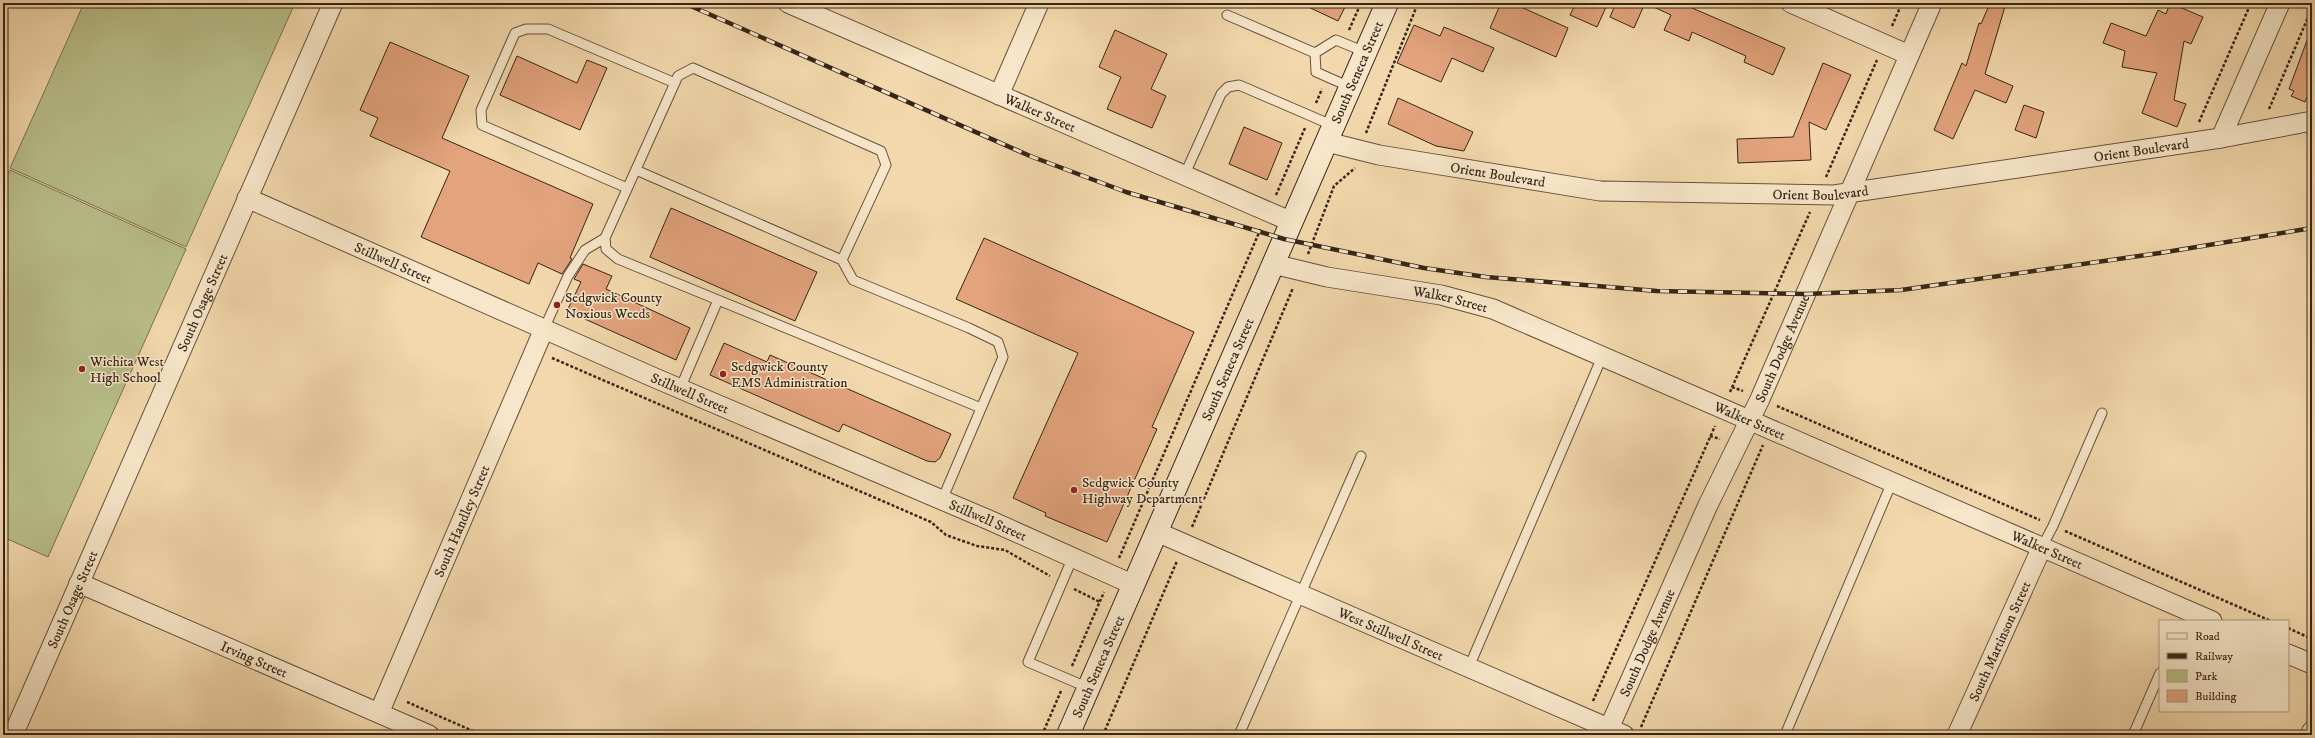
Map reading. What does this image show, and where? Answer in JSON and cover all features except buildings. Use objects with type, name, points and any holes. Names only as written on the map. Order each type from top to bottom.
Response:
[{"type":"street","name":"South Osage Street","points":[[13,735],[333,3]]},
{"type":"street","name":"Walker Street","points":[[788,3],[1292,222]]},
{"type":"street","points":[[999,95],[1039,3]]},
{"type":"street","name":"South Seneca Street","points":[[1068,735],[1386,3]]},
{"type":"street","points":[[1791,3],[1909,54]]},
{"type":"street","name":"South Dodge Avenue","points":[[1620,732],[1708,505],[1760,399],[1932,3]]},
{"type":"street","points":[[2221,138],[2280,3]]},
{"type":"street","name":"Orient Boulevard","points":[[1330,134],[1360,150],[1600,191],[1818,195],[1849,193],[2221,138],[2312,121]]},
{"type":"street","name":"Stillwell Street","points":[[247,198],[680,389],[942,500],[1134,585]]},
{"type":"street","name":"Walker Street","points":[[1273,264],[1301,271],[1441,295],[1485,307],[2042,547],[2185,616],[2207,620]]},
{"type":"street","name":"South Handley Street","points":[[379,713],[544,329]]},
{"type":"street","name":"West Stillwell Street","points":[[1157,532],[1620,732]]},
{"type":"street","name":"South Martinson Street","points":[[1957,735],[2042,547]]},
{"type":"street","name":"Irving Street","points":[[79,583],[429,735]]},
{"type":"street","points":[[2289,654],[2312,664]]},
{"type":"street","points":[[2310,735],[2312,731]]},
{"type":"lane","points":[[1227,16],[1315,53]]},
{"type":"lane","points":[[627,188],[482,125],[481,110],[515,33],[526,29],[548,29],[675,83]]},
{"type":"lane","points":[[1315,53],[1336,40],[1365,52]]},
{"type":"lane","points":[[1315,53],[1316,72],[1350,87]]},
{"type":"lane","points":[[842,260],[886,165],[881,151],[693,68],[678,76],[605,238],[606,249],[618,259],[981,408]]},
{"type":"lane","points":[[1184,176],[1221,94],[1228,87],[1239,85],[1310,116],[1330,134]]},
{"type":"lane","points":[[636,170],[842,260],[853,280],[969,328],[998,342],[1003,357],[942,500]]},
{"type":"lane","points":[[544,329],[568,276],[584,250],[605,238]]},
{"type":"lane","points":[[680,389],[718,300]]},
{"type":"lane","points":[[1469,667],[1602,357]]},
{"type":"lane","points":[[2042,547],[2053,526],[2102,413]]},
{"type":"lane","points":[[1239,735],[1361,456]]},
{"type":"lane","points":[[1785,735],[1892,482]]},
{"type":"lane","points":[[1073,557],[1028,662],[1089,688]]},
{"type":"lane","points":[[2133,735],[2159,675]]},
{"type":"path","points":[[1343,43],[1361,3]]},
{"type":"path","points":[[1103,735],[1301,271],[1321,223],[1334,186],[1355,168],[1372,116],[1418,3]]},
{"type":"path","points":[[1585,718],[1902,3]]},
{"type":"path","points":[[2197,126],[2251,3]]},
{"type":"path","points":[[2268,112],[2312,8]]},
{"type":"path","points":[[1042,735],[1268,212],[1328,77]]},
{"type":"path","points":[[552,358],[931,522],[946,535],[977,546],[1005,550],[1024,563],[1100,602]]},
{"type":"path","points":[[1732,387],[2269,620]]},
{"type":"path","points":[[1620,732],[1780,407]]},
{"type":"path","points":[[2289,628],[2312,639]]},
{"type":"path","points":[[407,702],[482,735]]},
{"type":"green space","points":[[84,3],[295,3],[186,247],[10,168]]},
{"type":"green space","points":[[10,170],[186,249],[48,557],[3,537],[3,185]]},
{"type":"railway","points":[[684,3],[1030,156],[1126,192],[1284,239],[1424,268],[1486,277],[1657,291],[1806,294],[1901,290],[2160,253],[2312,228]]},
{"type":"place","name":"Sedgwick County Noxious Weeds","points":[[557,305]]},
{"type":"place","name":"Wichita West High School","points":[[82,369]]},
{"type":"place","name":"Sedgwick County EMS Administration","points":[[723,374]]},
{"type":"place","name":"Sedgwick County Highway Department","points":[[1074,490]]}]
